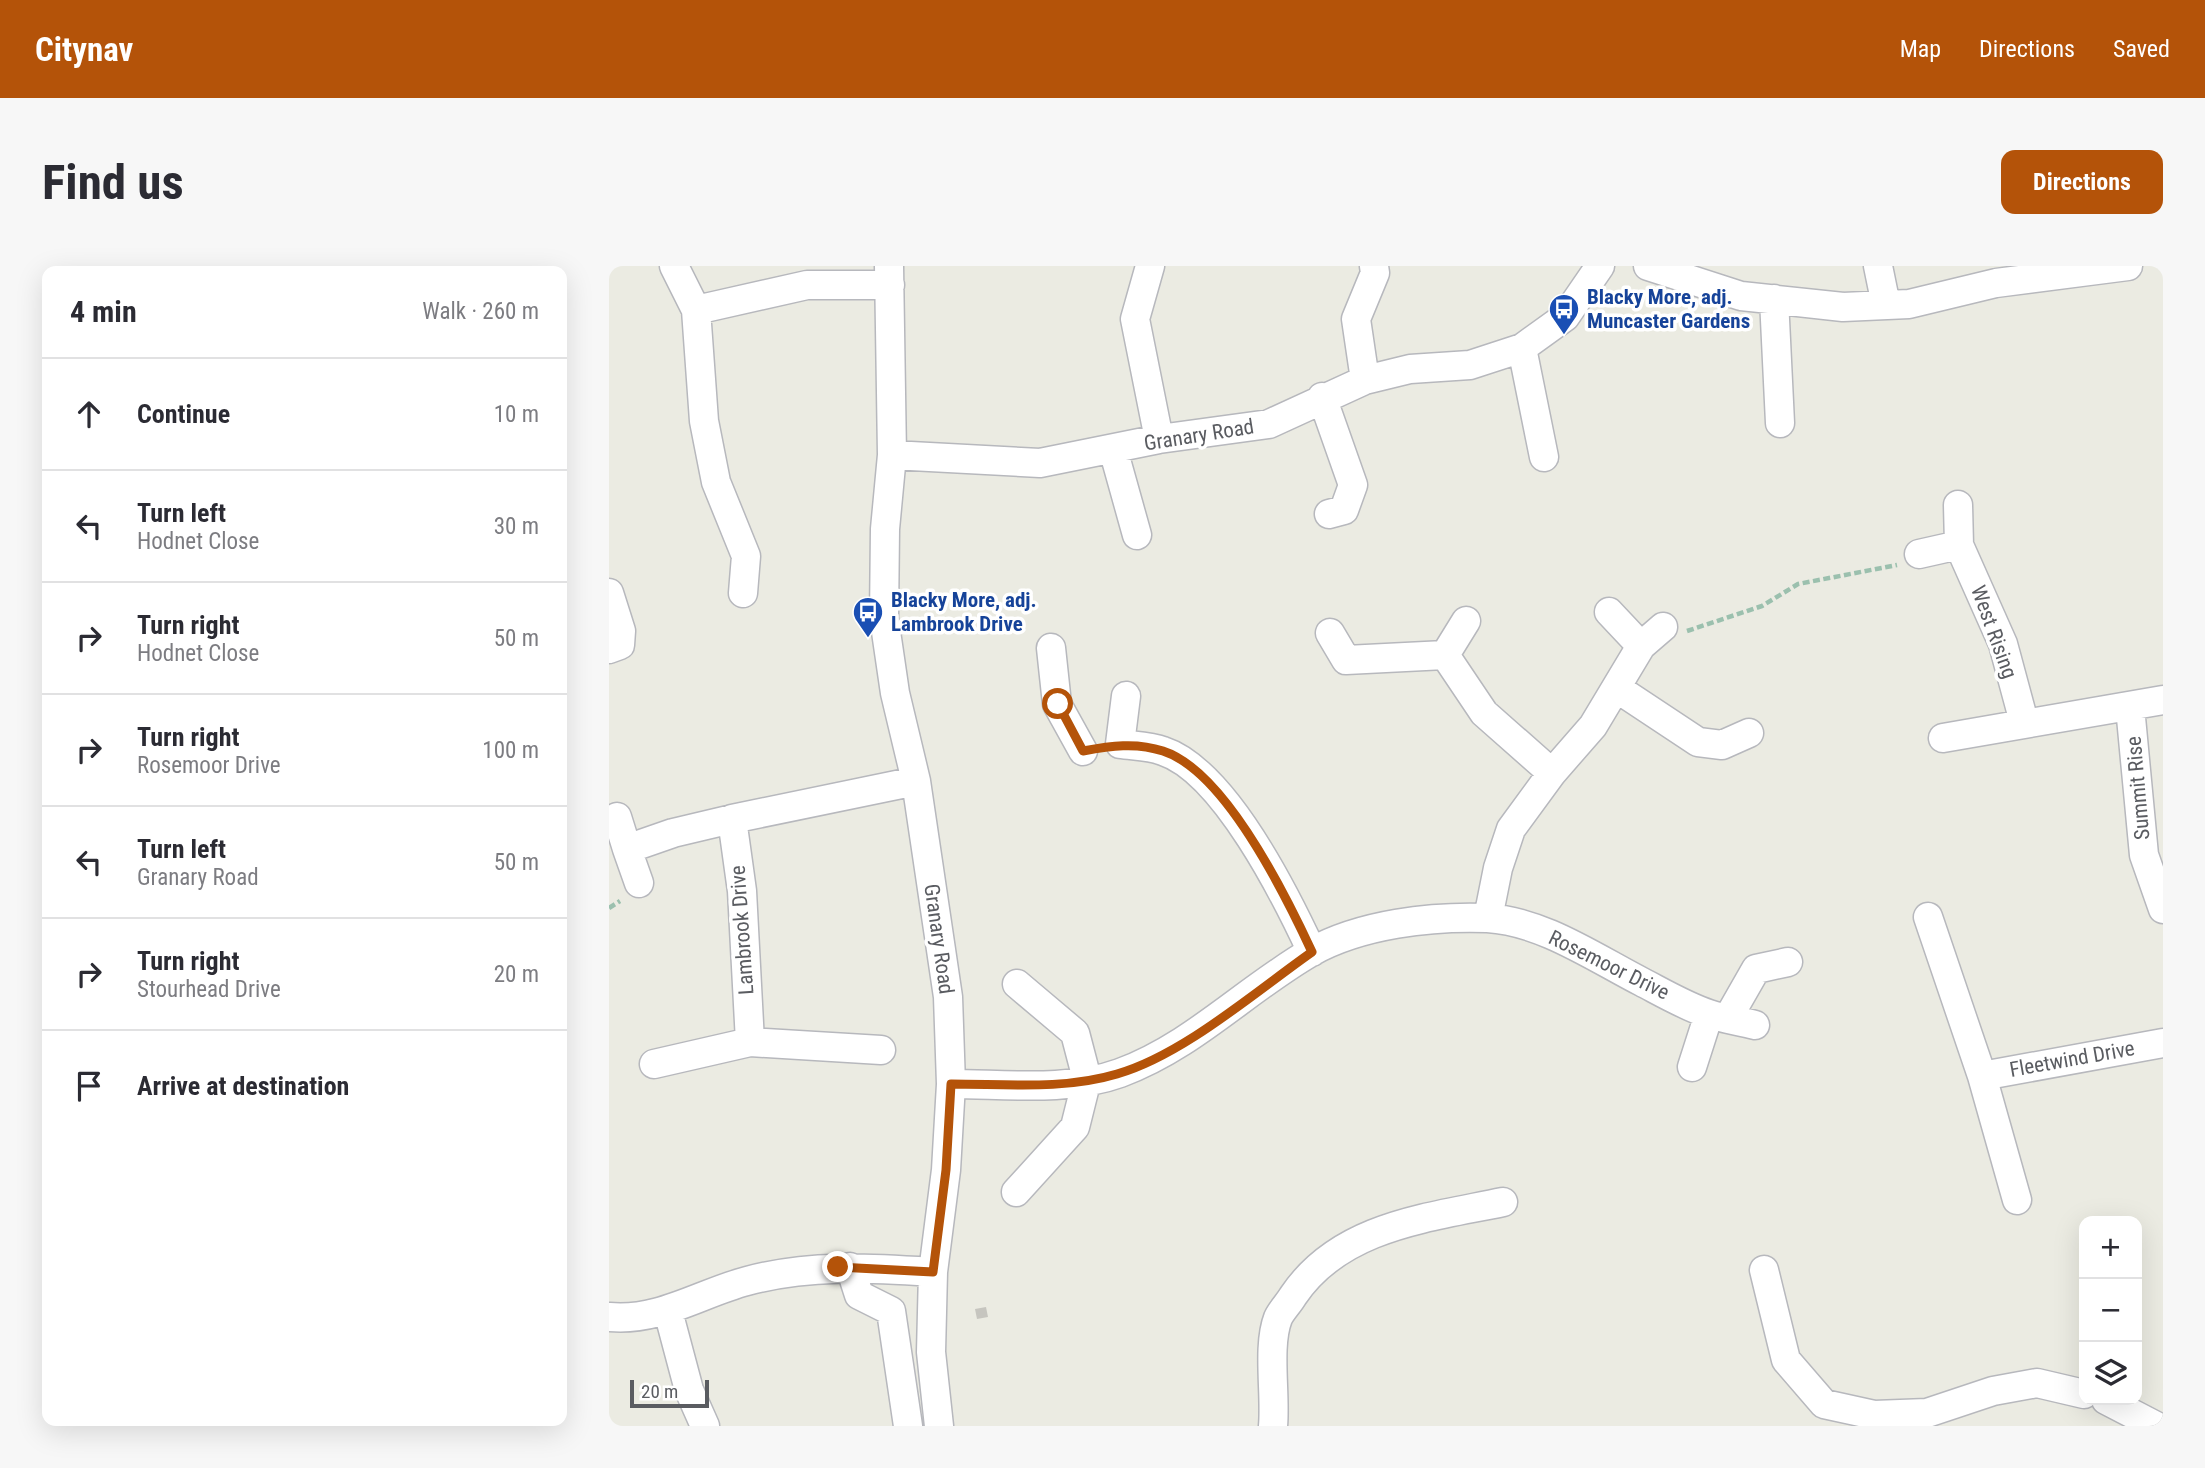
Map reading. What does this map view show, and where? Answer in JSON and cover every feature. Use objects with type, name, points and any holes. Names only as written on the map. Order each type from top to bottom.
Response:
[{"type":"street","points":[[674,266],[697,310],[704,421],[716,482],[746,556],[743,593]]},
{"type":"street","points":[[1150,266],[1135,319],[1160,439]]},
{"type":"street","points":[[1365,380],[1356,320],[1375,274],[1374,266]]},
{"type":"street","name":"Granary Road","points":[[892,455],[1040,463],[1160,439],[1269,424],[1322,397],[1365,380],[1410,369],[1470,365],[1522,348],[1565,317],[1600,266]]},
{"type":"street","points":[[1648,266],[1741,296],[1843,307],[1909,304],[2060,270],[2128,266]]},
{"type":"street","points":[[1878,266],[1886,305]]},
{"type":"street","points":[[697,310],[807,285],[889,275]]},
{"type":"street","name":"Granary Road","points":[[889,275],[892,455],[885,528],[884,618],[895,693],[916,780],[948,997],[951,1084],[946,1170],[933,1272],[931,1352],[939,1426]]},
{"type":"street","points":[[1774,299],[1780,423]]},
{"type":"street","points":[[1522,348],[1544,457]]},
{"type":"street","points":[[1322,397],[1353,485],[1344,510],[1329,514]]},
{"type":"street","name":"Granary Road","points":[[1113,449],[1137,535]]},
{"type":"street","name":"West Rising","points":[[1958,505],[1959,545],[2003,644],[2024,722]]},
{"type":"street","points":[[1919,554],[1959,545]]},
{"type":"street","points":[[609,593],[621,631],[619,645],[609,649]]},
{"type":"street","points":[[1609,612],[1641,646]]},
{"type":"street","points":[[1445,655],[1465,621]]},
{"type":"street","points":[[1488,918],[1498,868],[1511,829],[1552,774],[1593,726],[1618,689],[1641,646],[1663,627]]},
{"type":"street","points":[[1330,633],[1346,660],[1445,655]]},
{"type":"street","points":[[1051,648],[1058,704],[1077,752],[1120,744],[1164,751],[1195,771],[1253,842],[1282,887],[1312,952]]},
{"type":"street","points":[[1445,655],[1484,713],[1552,774]]},
{"type":"street","points":[[1618,689],[1698,742],[1722,745],[1749,733]]},
{"type":"street","points":[[1120,744],[1126,696]]},
{"type":"street","points":[[1943,738],[2163,700]]},
{"type":"street","name":"Summit Rise","points":[[2130,707],[2144,855],[2163,909]]},
{"type":"street","points":[[627,849],[674,833],[732,819],[916,780]]},
{"type":"street","points":[[617,817],[639,883]]},
{"type":"street","name":"Lambrook Drive","points":[[732,819],[742,891],[750,1042]]},
{"type":"street","name":"Fleetwind Drive","points":[[1928,917],[1982,1076],[2017,1200]]},
{"type":"street","name":"Rosemoor Drive","points":[[951,1084],[1054,1085],[1117,1074],[1171,1051],[1312,952],[1355,933],[1416,922],[1488,918],[1537,930],[1576,945],[1641,982],[1718,1016],[1755,1025]]},
{"type":"street","points":[[1692,1067],[1718,1016],[1756,969],[1788,962]]},
{"type":"street","points":[[1016,1192],[1075,1127],[1087,1079],[1075,1033],[1017,985]]},
{"type":"street","points":[[655,1064],[750,1042],[881,1050]]},
{"type":"street","name":"Fleetwind Drive","points":[[1982,1076],[2163,1043]]},
{"type":"street","points":[[1273,1426],[1273,1369],[1278,1319],[1307,1276],[1348,1244],[1395,1225],[1503,1202]]},
{"type":"street","points":[[850,1267],[859,1295],[891,1311],[908,1426]]},
{"type":"street","points":[[609,1317],[622,1319],[667,1311],[745,1281],[793,1270],[850,1267],[933,1272]]},
{"type":"street","points":[[1765,1270],[1786,1360],[1818,1415],[1927,1413],[1993,1391],[2037,1383],[2079,1393]]},
{"type":"street","points":[[667,1311],[689,1390],[705,1426]]},
{"type":"street","points":[[2116,1405],[2156,1426]]},
{"type":"path","points":[[1663,627],[1678,634],[1762,606],[1798,584],[1900,564],[1919,554]]},
{"type":"building","points":[[986,1307],[988,1317],[977,1319],[975,1309]]},
{"type":"place","name":"Blacky More, adj. Muncaster Gardens","points":[[1564,336]]},
{"type":"place","name":"Blacky More, adj. Lambrook Drive","points":[[868,639]]},
{"type":"route","points":[[838,1267],[933,1272],[946,1170],[951,1084],[1054,1085],[1117,1074],[1171,1051],[1312,952],[1282,887],[1253,842],[1195,771],[1164,751],[1120,744],[1083,751],[1058,704]]}]
